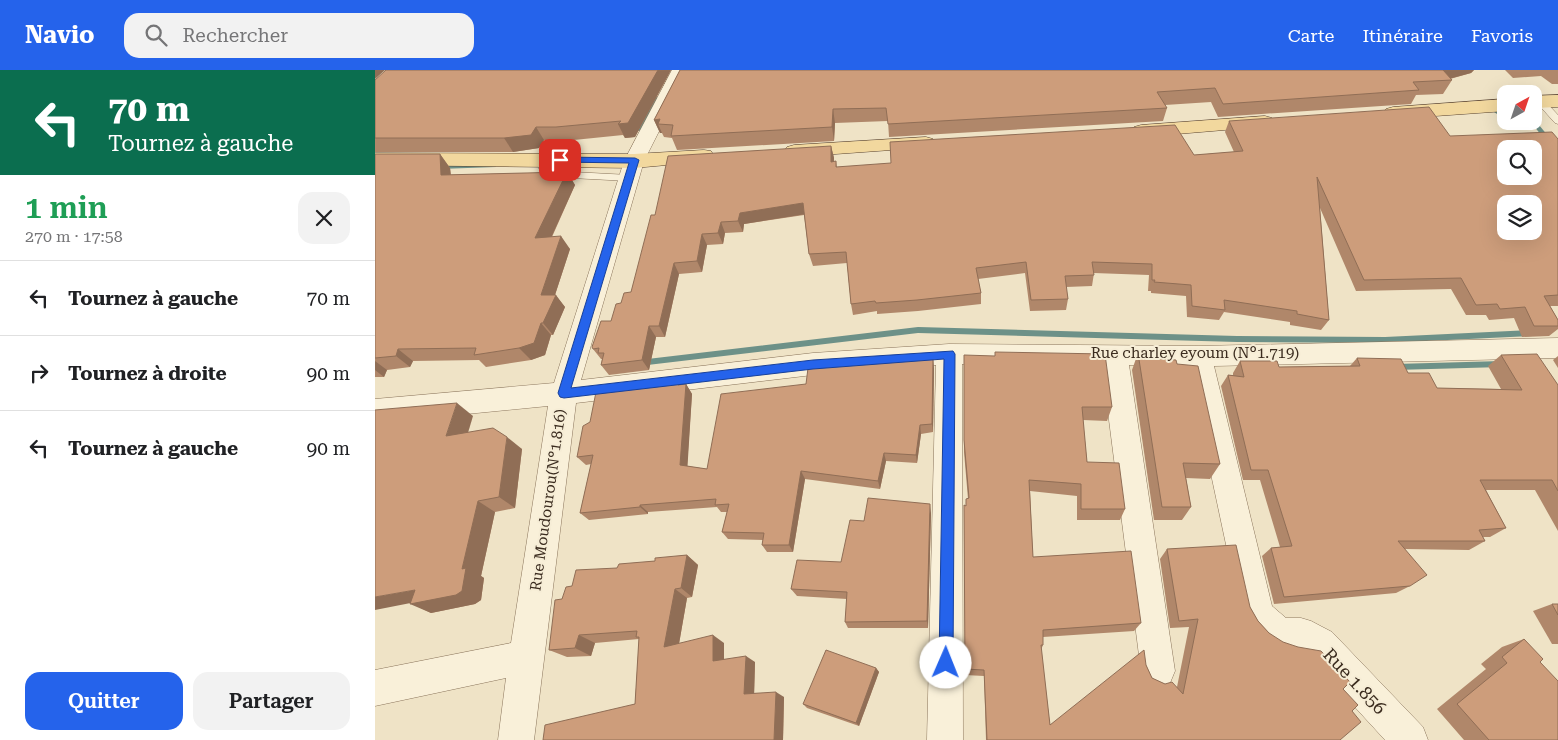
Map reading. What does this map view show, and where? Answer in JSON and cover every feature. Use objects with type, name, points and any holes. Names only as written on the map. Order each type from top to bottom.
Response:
[{"type":"main road","points":[[1371,115],[1497,106]]},
{"type":"main road","points":[[1119,132],[1284,121]]},
{"type":"main road","points":[[773,152],[941,142]]},
{"type":"main road","points":[[375,159],[541,160],[632,169],[723,155]]},
{"type":"street","name":"Rue Moudourou(N°1.816)","points":[[516,740],[564,393],[632,169],[681,70]]},
{"type":"street","name":"Rue charley eyoum (N°1.719)","points":[[375,411],[564,393],[813,364],[949,354],[1199,356],[1558,348]]},
{"type":"street","points":[[1529,350],[1543,371]]},
{"type":"street","points":[[945,740],[949,354]]},
{"type":"street","points":[[1114,355],[1158,671]]},
{"type":"street","name":"Rue 1.856","points":[[1199,356],[1258,615],[1275,631],[1285,635],[1301,634],[1320,644],[1410,740]]},
{"type":"street","points":[[375,688],[526,657]]},
{"type":"lane","points":[[1544,102],[1558,120]]},
{"type":"building","points":[[386,70],[658,70],[628,123],[618,124],[621,121],[536,127],[531,135],[504,138],[375,138],[375,80]]},
{"type":"building","points":[[680,70],[1443,70],[1452,80],[1413,82],[1419,90],[1223,104],[1215,88],[1157,92],[1167,108],[888,124],[886,108],[833,109],[832,127],[671,136],[673,125],[658,124],[660,119],[654,120]]},
{"type":"building","points":[[1429,107],[1450,136],[1552,132],[1558,139],[1558,295],[1544,296],[1558,320],[1558,326],[1534,326],[1525,307],[1500,309],[1497,304],[1476,305],[1461,278],[1364,280],[1317,177],[1329,320],[1297,314],[1297,311],[1224,300],[1225,310],[1192,306],[1191,285],[1154,282],[1155,280],[1152,280],[1152,264],[1092,262],[1094,275],[1065,276],[1068,299],[1031,300],[1026,262],[976,268],[981,293],[917,300],[876,303],[875,301],[851,304],[846,252],[809,254],[803,203],[740,213],[738,221],[721,222],[718,233],[702,234],[697,261],[674,263],[659,326],[649,326],[642,360],[601,365],[604,353],[598,353],[599,348],[593,349],[592,347],[601,321],[611,321],[616,304],[621,303],[624,293],[631,292],[651,215],[655,215],[668,156],[831,146],[831,162],[836,161],[836,167],[891,163],[890,142],[1175,125],[1194,155],[1243,151],[1229,121]]},
{"type":"building","points":[[375,154],[440,154],[441,175],[567,172],[535,238],[561,236],[541,295],[556,295],[543,323],[541,323],[534,343],[519,348],[474,355],[476,348],[398,349],[396,356],[375,358]]},
{"type":"building","points":[[995,352],[1105,354],[1112,407],[1082,407],[1087,462],[1119,463],[1125,509],[1081,509],[1081,484],[1029,480],[1033,557],[1131,551],[1141,623],[1043,630],[1043,645],[1041,645],[1050,725],[1144,650],[1146,665],[1152,678],[1165,684],[1172,682],[1183,694],[1198,619],[1179,621],[1167,549],[1236,545],[1250,607],[1258,621],[1269,633],[1283,642],[1321,651],[1350,682],[1343,689],[1358,705],[1352,711],[1361,722],[1340,740],[987,740],[984,670],[965,669],[964,505],[966,506],[966,499],[969,498],[964,440],[964,355],[995,356]]},
{"type":"building","points":[[1138,353],[1148,353],[1149,358],[1176,360],[1177,364],[1198,366],[1220,464],[1183,463],[1191,507],[1162,507]]},
{"type":"building","points":[[1537,354],[1558,385],[1558,491],[1552,480],[1480,480],[1506,528],[1479,530],[1485,541],[1398,541],[1427,575],[1410,586],[1284,597],[1271,548],[1292,546],[1268,470],[1251,470],[1228,375],[1244,377],[1240,361],[1277,361],[1279,367],[1360,366],[1357,358],[1401,359],[1408,373],[1429,373],[1437,388],[1522,390],[1501,355]]},
{"type":"building","points":[[923,358],[933,359],[932,424],[920,425],[916,455],[884,453],[878,481],[801,471],[789,545],[762,545],[764,533],[722,532],[729,504],[715,505],[716,499],[640,505],[640,507],[580,513],[593,455],[577,457],[583,426],[590,422],[596,392],[678,383],[678,385],[686,384],[680,465],[707,469],[721,394],[806,384],[808,368]]},
{"type":"building","points":[[457,403],[446,436],[493,428],[507,437],[499,497],[478,501],[462,569],[466,568],[462,591],[456,595],[410,604],[415,590],[375,597],[375,410]]},
{"type":"building","points":[[868,498],[930,504],[927,621],[845,622],[847,592],[791,589],[797,560],[841,562],[850,520],[864,521]]},
{"type":"building","points":[[687,555],[681,588],[675,589],[664,647],[713,635],[713,661],[746,656],[744,694],[776,692],[774,740],[543,740],[545,725],[635,704],[639,637],[636,637],[637,631],[579,635],[575,648],[549,650],[555,600],[562,599],[566,587],[572,586],[576,570],[617,568],[619,564],[655,561],[655,558]]},
{"type":"building","points":[[1552,604],[1558,604],[1558,615]]},
{"type":"building","points":[[1524,639],[1543,659],[1540,662],[1558,681],[1558,740],[1489,740],[1457,704],[1507,663],[1502,657]]},
{"type":"building","points":[[826,650],[876,668],[856,723],[803,704]]},
{"type":"waterway","points":[[640,130],[655,98]]},
{"type":"waterway","points":[[1540,130],[1558,152]]},
{"type":"waterway","points":[[439,167],[494,166]]},
{"type":"waterway","points":[[639,363],[918,330],[1237,339],[1385,340],[1532,333]]},
{"type":"waterway","points":[[1395,367],[1502,364]]},
{"type":"route","points":[[560,160],[635,160],[564,393],[813,364],[949,354],[946,663]]}]
